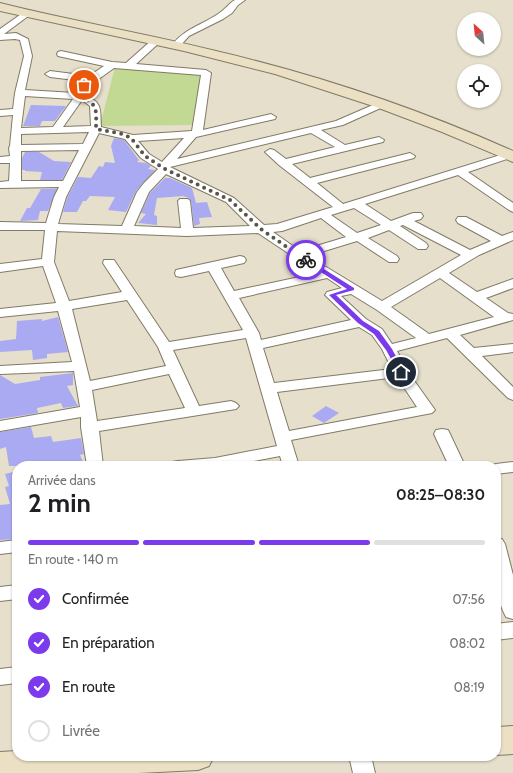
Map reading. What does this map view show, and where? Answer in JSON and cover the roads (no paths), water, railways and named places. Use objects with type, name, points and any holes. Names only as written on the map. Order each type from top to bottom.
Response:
[{"type":"street","points":[[176,46],[186,34],[220,17],[240,0]]},
{"type":"street","points":[[0,7],[156,41],[285,73],[382,104],[447,128],[512,155]]},
{"type":"street","points":[[0,33],[27,14]]},
{"type":"street","points":[[0,37],[16,36],[24,39],[28,56],[20,93],[16,130],[15,184]]},
{"type":"street","points":[[128,67],[156,41]]},
{"type":"street","points":[[61,54],[128,67],[206,72],[195,134],[148,185],[143,192],[126,230]]},
{"type":"street","points":[[56,130],[80,96],[80,88],[112,65]]},
{"type":"street","points":[[50,74],[91,79]]},
{"type":"street","points":[[20,93],[80,96],[91,101],[94,106],[96,129],[85,147],[60,197],[52,227],[48,262],[64,306],[80,366],[88,409],[94,461]]},
{"type":"street","points":[[164,166],[275,137],[339,123],[382,104]]},
{"type":"street","points":[[0,113],[18,112]]},
{"type":"street","points":[[131,138],[195,134],[271,117]]},
{"type":"street","points":[[255,121],[275,137]]},
{"type":"street","points":[[16,130],[96,129],[123,134],[131,138],[145,156],[230,200],[262,230],[298,255],[382,307],[428,339]]},
{"type":"street","points":[[312,129],[343,148]]},
{"type":"street","points":[[283,163],[379,140]]},
{"type":"street","points":[[0,160],[15,153],[85,147]]},
{"type":"street","points":[[270,152],[341,208]]},
{"type":"street","points":[[0,226],[187,232],[262,230],[278,228],[512,155]]},
{"type":"street","points":[[308,182],[410,156]]},
{"type":"street","points":[[460,171],[513,208]]},
{"type":"street","points":[[0,185],[66,184]]},
{"type":"street","points":[[184,201],[187,232]]},
{"type":"street","points":[[356,204],[422,246]]},
{"type":"street","points":[[322,214],[357,238],[393,259]]},
{"type":"street","points":[[298,255],[357,238],[417,216]]},
{"type":"street","points":[[405,220],[470,255]]},
{"type":"street","points":[[462,220],[507,238]]},
{"type":"street","points":[[382,307],[470,255],[507,238]]},
{"type":"street","points":[[181,273],[240,260]]},
{"type":"street","points":[[0,268],[48,262]]},
{"type":"street","points":[[109,263],[166,347],[174,369],[194,411]]},
{"type":"street","points":[[213,266],[232,296],[254,339],[289,461]]},
{"type":"street","points":[[441,273],[475,298],[509,317]]},
{"type":"street","points":[[232,296],[329,274]]},
{"type":"street","points":[[475,298],[513,283]]},
{"type":"street","points":[[222,461],[284,443],[427,410],[401,372],[389,349],[377,332],[360,322],[332,295],[352,289]]},
{"type":"street","points":[[0,313],[64,306],[130,295]]},
{"type":"street","points":[[389,349],[509,317]]},
{"type":"street","points":[[166,347],[254,339],[360,322]]},
{"type":"street","points":[[450,333],[513,395]]},
{"type":"street","points":[[471,353],[513,347],[511,343],[513,342]]},
{"type":"street","points":[[0,370],[80,366]]},
{"type":"street","points":[[83,387],[174,369]]},
{"type":"street","points":[[269,388],[401,372]]},
{"type":"street","points":[[89,426],[231,406]]},
{"type":"street","points":[[0,426],[80,413],[88,409]]},
{"type":"street","points":[[442,434],[455,461]]},
{"type":"street","points":[[501,469],[513,468]]},
{"type":"street","points":[[0,548],[12,547]]},
{"type":"street","points":[[501,564],[513,612]]},
{"type":"street","points":[[0,594],[12,593]]},
{"type":"street","points":[[501,631],[513,630]]},
{"type":"street","points":[[0,677],[12,676]]},
{"type":"street","points":[[501,741],[513,740]]},
{"type":"street","points":[[0,766],[121,761]]},
{"type":"street","points":[[361,761],[364,773]]}]
